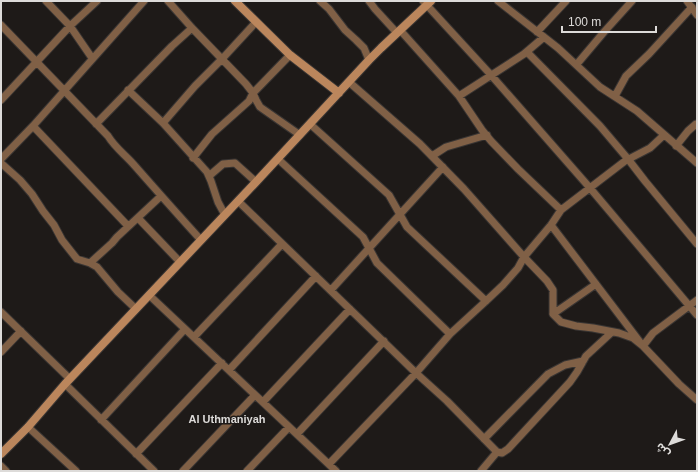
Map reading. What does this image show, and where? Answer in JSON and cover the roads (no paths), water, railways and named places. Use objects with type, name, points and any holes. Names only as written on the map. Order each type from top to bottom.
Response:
[{"type":"street","points":[[46,1],[70,26],[92,58]]},
{"type":"street","points":[[2,96],[70,26],[97,1]]},
{"type":"street","points":[[1,159],[33,126],[144,1]]},
{"type":"street","points":[[168,1],[246,84],[260,106],[300,135]]},
{"type":"street","points":[[235,1],[290,55],[338,93]]},
{"type":"street","points":[[320,1],[329,9],[345,30],[364,48],[369,60]]},
{"type":"street","points":[[369,1],[459,96],[487,135],[518,169],[562,210]]},
{"type":"street","points":[[537,32],[566,1]]},
{"type":"street","points":[[577,64],[632,1]]},
{"type":"street","points":[[615,96],[626,76],[696,12],[687,1]]},
{"type":"street","points":[[500,2],[577,64],[600,87],[637,111],[697,163]]},
{"type":"street","points":[[1,454],[28,427],[68,381],[278,159],[369,60],[427,3],[590,188],[697,315]]},
{"type":"street","points":[[163,123],[195,86],[256,22]]},
{"type":"street","points":[[1,25],[108,136],[114,145],[134,164],[201,240]]},
{"type":"street","points":[[96,124],[172,46],[192,28]]},
{"type":"street","points":[[459,96],[527,52],[544,37]]},
{"type":"street","points":[[527,52],[600,126],[697,244]]},
{"type":"street","points":[[193,158],[212,134],[249,101],[253,93],[290,55]]},
{"type":"street","points":[[349,82],[420,144],[464,188],[553,290],[553,314],[561,322],[612,332],[633,338],[643,346]]},
{"type":"street","points":[[128,90],[163,123],[207,172],[218,202],[225,215]]},
{"type":"street","points":[[310,124],[389,195],[407,227],[486,301]]},
{"type":"street","points":[[676,146],[688,130],[697,124]]},
{"type":"street","points":[[33,126],[128,226]]},
{"type":"street","points":[[432,156],[446,147],[487,135]]},
{"type":"street","points":[[329,464],[416,373],[450,334],[503,285],[518,268],[524,257],[562,210],[628,159],[650,148],[664,135]]},
{"type":"street","points":[[278,159],[363,237],[376,263],[450,334]]},
{"type":"street","points":[[1,163],[20,180],[32,194],[54,225],[62,240],[77,259],[90,263],[96,267],[118,292],[136,309]]},
{"type":"street","points":[[209,176],[224,164],[235,163],[256,182]]},
{"type":"street","points":[[330,290],[443,168]]},
{"type":"street","points":[[90,263],[161,196]]},
{"type":"street","points":[[238,201],[416,373],[447,401],[497,452],[502,453],[508,449],[570,382],[586,356],[612,332]]},
{"type":"street","points":[[138,218],[180,262]]},
{"type":"street","points":[[551,225],[643,346],[679,384],[697,400]]},
{"type":"street","points":[[194,337],[282,244]]},
{"type":"street","points":[[228,370],[316,276]]},
{"type":"street","points":[[553,314],[596,284]]},
{"type":"street","points":[[149,295],[336,471]]},
{"type":"street","points":[[643,346],[654,333],[697,300]]},
{"type":"street","points":[[263,402],[350,309]]},
{"type":"street","points":[[1,312],[68,381],[101,420],[154,471]]},
{"type":"street","points":[[101,420],[185,329]]},
{"type":"street","points":[[1,352],[21,331]]},
{"type":"street","points":[[297,434],[384,341]]},
{"type":"street","points":[[484,439],[548,374],[565,365],[583,361]]},
{"type":"street","points":[[136,454],[222,364]]},
{"type":"street","points":[[183,471],[255,395]]},
{"type":"street","points":[[28,427],[76,471]]},
{"type":"street","points":[[246,471],[289,427]]},
{"type":"street","points":[[481,471],[497,452]]},
{"type":"street","points":[[1,466],[6,471]]},
{"type":"district","name":"Al Uthmaniyah","points":[[227,419]]}]
